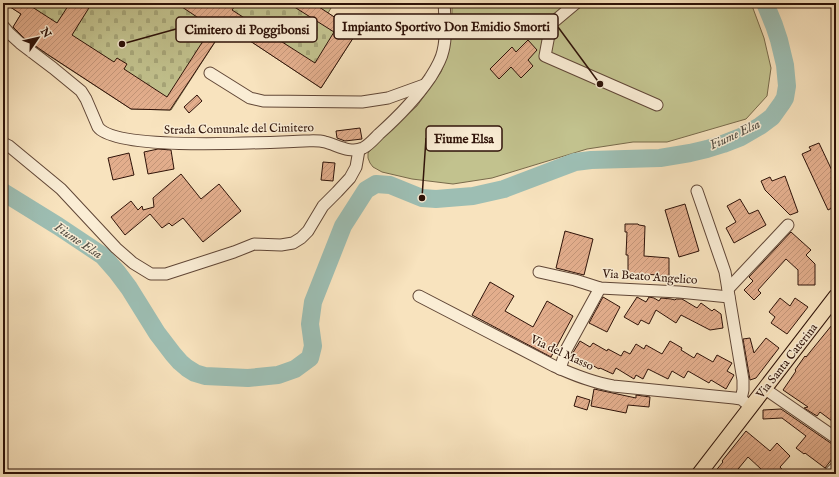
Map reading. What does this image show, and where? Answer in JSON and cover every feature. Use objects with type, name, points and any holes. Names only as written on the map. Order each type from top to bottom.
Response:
[{"type":"main road","name":"Via Santa Caterina","points":[[699,474],[746,403],[765,389],[836,296]]},
{"type":"street","points":[[3,143],[9,146],[61,189],[116,248],[133,263],[150,274],[166,274],[254,244],[281,245],[293,243],[308,231],[323,206],[350,178],[356,167],[359,150],[365,147],[399,116],[425,85],[437,67],[445,42],[444,3]]},
{"type":"street","points":[[576,3],[551,24],[545,56],[657,105]]},
{"type":"street","name":"Strada Comunale del Cimitero","points":[[3,26],[20,43],[83,94],[100,130],[109,135],[156,143],[216,144],[315,141],[348,150],[359,150]]},
{"type":"street","points":[[210,73],[250,98],[263,101],[362,102],[388,98],[425,85]]},
{"type":"street","points":[[697,191],[723,267],[746,403]]},
{"type":"street","points":[[728,293],[788,225]]},
{"type":"street","name":"Via Beato Angelico","points":[[539,272],[575,280],[600,288],[728,293]]},
{"type":"street","points":[[560,369],[566,350],[600,288]]},
{"type":"street","name":"Via del Masso","points":[[419,296],[560,369],[583,379],[607,385],[746,403]]},
{"type":"street","points":[[765,389],[836,438]]},
{"type":"street","points":[[829,474],[836,467]]},
{"type":"green space","points":[[11,3],[334,3],[328,13],[357,32],[321,88],[226,25],[171,110],[131,109],[11,31],[21,14],[9,6]]},
{"type":"green space","points":[[452,3],[751,3],[764,38],[771,68],[767,96],[746,119],[667,142],[633,142],[587,149],[492,178],[453,184],[412,179],[382,172],[373,167],[370,163],[368,153],[417,106],[441,72],[448,51],[452,21]]},
{"type":"building","points":[[4,3],[26,3],[57,23],[70,3],[92,3],[72,35],[114,62],[117,58],[127,64],[124,69],[167,97],[212,27],[176,3],[237,3],[232,10],[315,63],[334,32],[288,3],[313,3],[357,32],[321,88],[226,25],[170,110],[131,109],[24,38],[13,27],[21,14]]},
{"type":"building","points":[[528,40],[537,50],[528,60],[533,66],[521,78],[511,67],[499,79],[490,69],[512,47],[516,52]]},
{"type":"building","points":[[197,95],[202,101],[189,113],[184,107]]},
{"type":"building","points":[[360,128],[362,139],[345,141],[337,138],[336,131]]},
{"type":"building","points":[[819,143],[836,179],[836,206],[828,210],[802,154],[811,150],[809,147]]},
{"type":"building","points":[[158,149],[171,150],[174,169],[148,174],[144,152]]},
{"type":"building","points":[[129,153],[134,175],[113,180],[108,158]]},
{"type":"building","points":[[323,162],[335,163],[333,181],[321,180]]},
{"type":"building","points":[[181,174],[201,199],[219,184],[241,211],[203,242],[183,218],[172,226],[169,223],[162,228],[150,214],[125,235],[111,217],[131,201],[138,210],[142,206],[143,210],[154,207],[153,198]]},
{"type":"building","points":[[785,176],[798,212],[790,215],[765,190],[761,181],[770,177],[772,181]]},
{"type":"building","points":[[740,199],[749,214],[758,210],[766,225],[734,243],[726,228],[736,222],[727,206]]},
{"type":"building","points":[[685,204],[699,251],[679,257],[665,210]]},
{"type":"building","points":[[625,224],[638,224],[645,226],[644,256],[669,258],[669,278],[660,277],[660,275],[638,274],[638,276],[628,276],[628,255],[626,255],[627,232],[625,232]]},
{"type":"building","points":[[565,231],[593,239],[584,275],[556,268]]},
{"type":"building","points":[[791,232],[811,250],[806,255],[815,264],[815,285],[798,285],[798,270],[786,259],[758,290],[761,293],[754,300],[744,290],[753,281],[749,277]]},
{"type":"building","points":[[490,282],[514,296],[505,311],[533,327],[547,301],[573,316],[551,357],[472,315]]},
{"type":"building","points":[[603,297],[620,307],[607,332],[589,323]]},
{"type":"building","points":[[637,297],[646,302],[649,297],[659,301],[661,298],[675,300],[682,299],[697,308],[701,303],[712,311],[714,309],[721,314],[723,328],[710,330],[681,315],[676,323],[656,310],[649,324],[641,320],[638,325],[624,317]]},
{"type":"building","points":[[780,298],[790,306],[795,298],[808,307],[787,334],[771,323],[775,317],[769,312]]},
{"type":"building","points":[[836,320],[836,424],[820,412],[817,416],[804,408],[808,407],[783,390],[805,356],[806,357]]},
{"type":"building","points":[[750,338],[754,353],[766,338],[779,348],[756,378],[750,380],[743,339]]},
{"type":"building","points":[[580,341],[590,347],[593,343],[607,351],[608,349],[621,356],[624,351],[630,354],[636,344],[644,349],[646,345],[662,354],[670,341],[682,348],[681,350],[694,358],[697,353],[713,362],[717,355],[732,363],[727,371],[734,375],[726,389],[711,380],[709,383],[688,371],[684,378],[672,371],[668,379],[648,369],[643,379],[636,375],[634,379],[616,368],[613,374],[571,356]]},
{"type":"building","points":[[594,389],[636,398],[636,395],[650,397],[649,407],[628,405],[626,413],[591,406]]},
{"type":"building","points":[[577,396],[590,400],[587,410],[574,406]]},
{"type":"building","points":[[781,409],[832,444],[836,445],[836,454],[825,468],[796,448],[806,436],[782,418],[763,419],[763,410]]},
{"type":"building","points":[[746,431],[770,451],[777,443],[790,456],[780,467],[786,474],[756,474],[761,469],[748,457],[734,474],[713,474]]},
{"type":"waterway","name":"Fiume Elsa","points":[[3,192],[103,256],[129,288],[157,333],[173,354],[187,368],[195,373],[205,376],[248,378],[278,375],[295,369],[310,358],[313,346],[310,324],[313,302],[343,226],[366,190],[376,184],[390,185],[422,198],[436,199],[473,196],[504,189],[575,162],[591,160],[660,158],[707,149],[741,137],[772,117],[785,98],[787,86],[785,65],[779,40],[765,3]]},
{"type":"place","name":"Cimitero di Poggibonsi","points":[[122,44]]},
{"type":"place","name":"Impianto Sportivo Don Emidio Smorti","points":[[600,84]]},
{"type":"place","name":"Fiume Elsa","points":[[422,198]]}]
